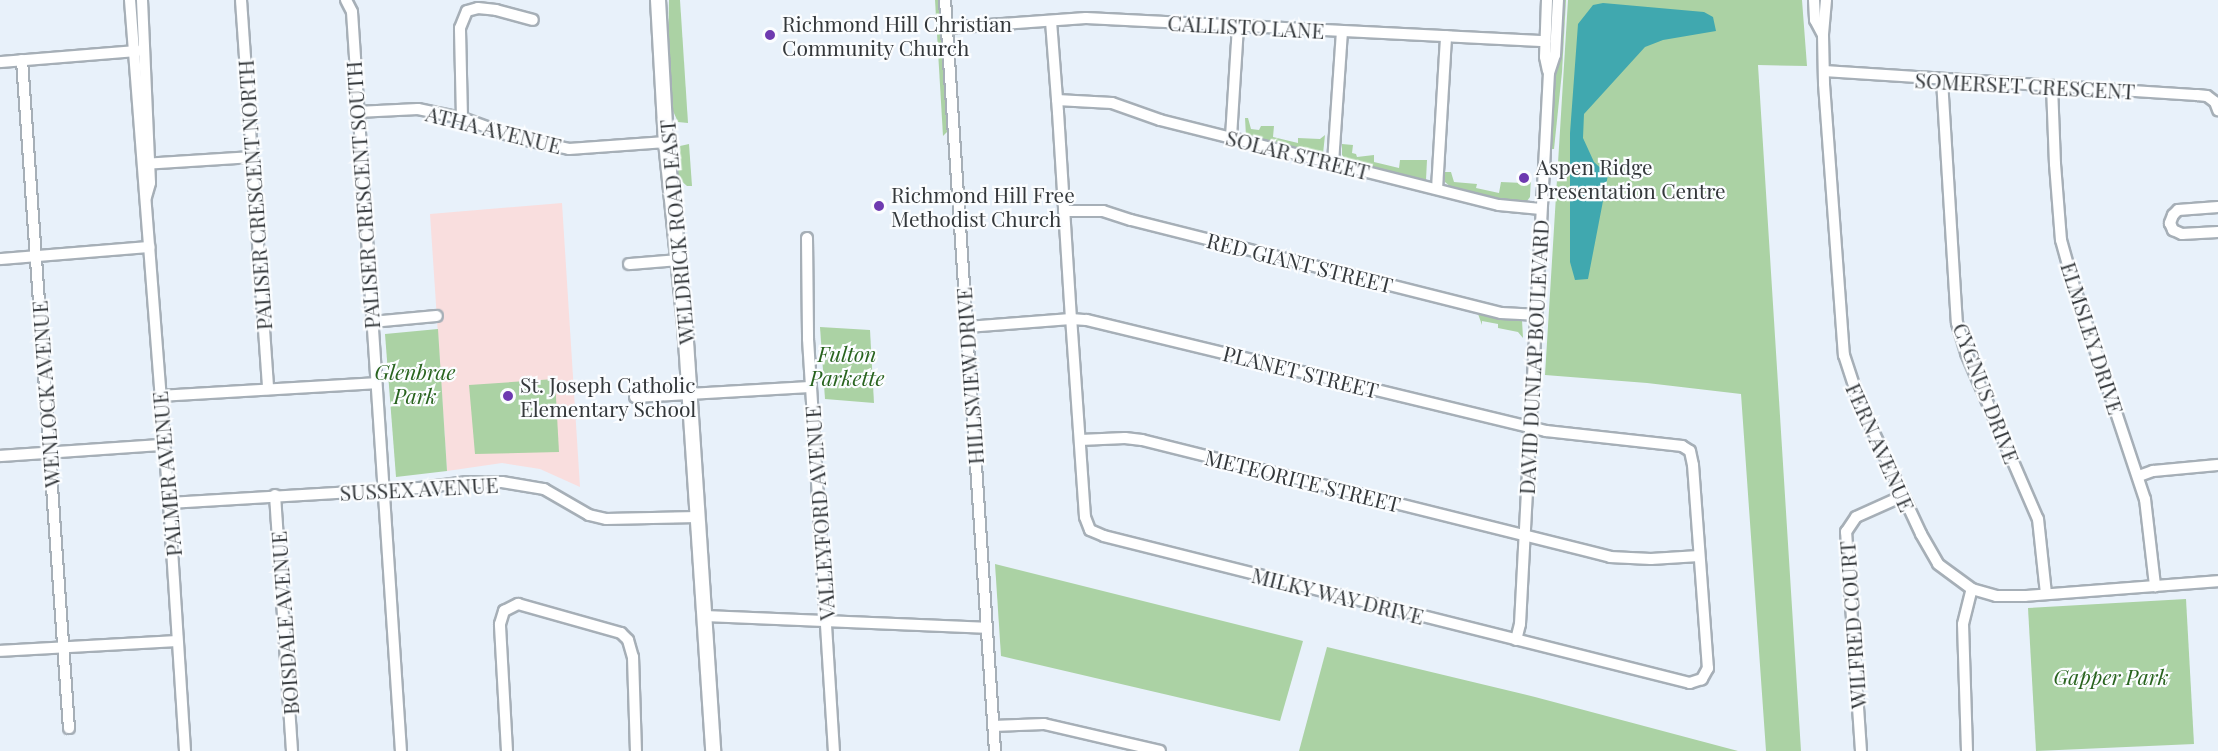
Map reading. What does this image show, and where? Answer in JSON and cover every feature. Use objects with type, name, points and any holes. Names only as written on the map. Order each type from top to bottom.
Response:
[{"type":"street","name":"PALMER AVENUE","points":[[130,0],[139,51]]},
{"type":"street","name":"PALMER AVENUE","points":[[142,0],[139,51],[145,164],[150,183],[146,197],[185,751]]},
{"type":"street","name":"PALISER CRESCENT NORTH","points":[[241,0],[268,389]]},
{"type":"street","name":"PALISER CRESCENT SOUTH","points":[[346,0],[352,12],[401,751]]},
{"type":"street","name":"WELDRICK ROAD EAST","points":[[658,0],[666,142],[680,260],[713,751]]},
{"type":"street","name":"HILLSVIEW DRIVE","points":[[945,0],[995,751]]},
{"type":"street","name":"DAVID DUNLAP BOULEVARD","points":[[1516,640],[1520,624],[1540,209],[1549,73],[1545,42],[1547,0]]},
{"type":"street","name":"DAVID DUNLAP BOULEVARD","points":[[1549,73],[1555,55],[1558,0]]},
{"type":"street","name":"FERN AVENUE","points":[[1814,0],[1815,20],[1823,36]]},
{"type":"street","name":"FERN AVENUE","points":[[1826,0],[1823,36],[1824,71],[1844,354],[1858,401],[1938,564],[1972,590],[1996,596],[2218,581]]},
{"type":"street","points":[[462,118],[460,28],[467,11],[496,10],[533,20]]},
{"type":"street","name":"CALLISTO LANE","points":[[947,28],[1086,18],[1545,42]]},
{"type":"street","name":"MILKY WAY DRIVE","points":[[1051,21],[1085,518],[1090,530],[1097,534],[1689,683],[1702,679],[1708,668],[1694,465],[1690,451],[1682,446],[1546,431],[1530,427]]},
{"type":"street","points":[[1231,137],[1238,26]]},
{"type":"street","points":[[1333,163],[1342,31]]},
{"type":"street","points":[[1437,189],[1446,36]]},
{"type":"street","points":[[0,62],[139,51]]},
{"type":"street","name":"WENLOCK AVENUE","points":[[22,60],[69,728]]},
{"type":"street","name":"SOMERSET CRESCENT","points":[[1824,71],[2207,96],[2215,102],[2218,110]]},
{"type":"street","name":"CYGNUS DRIVE","points":[[1942,80],[1957,323],[1966,353],[2038,519],[2046,594]]},
{"type":"street","name":"ELMSLEY DRIVE","points":[[2052,86],[2061,240],[2073,283],[2139,476],[2145,499],[2155,586]]},
{"type":"street","name":"SOLAR STREET","points":[[1057,100],[1112,103],[1160,120],[1499,205],[1540,209]]},
{"type":"street","name":"ATHA AVENUE","points":[[357,112],[418,109],[462,118],[489,130],[549,146],[592,149],[666,142]]},
{"type":"street","points":[[145,164],[252,157]]},
{"type":"street","points":[[2218,207],[2178,210],[2173,215],[2170,224],[2173,230],[2182,234],[2218,232]]},
{"type":"street","name":"RED GIANT STREET","points":[[1065,211],[1103,211],[1501,313],[1535,315]]},
{"type":"street","name":"VALLEYFORD AVENUE","points":[[807,238],[810,387],[834,751]]},
{"type":"street","points":[[0,259],[150,247]]},
{"type":"street","points":[[629,264],[680,260]]},
{"type":"street","points":[[371,322],[437,316]]},
{"type":"street","name":"PLANET STREET","points":[[967,327],[1071,319],[1118,325],[1530,427]]},
{"type":"street","points":[[159,396],[375,383]]},
{"type":"street","points":[[636,397],[810,387]]},
{"type":"street","name":"METEORITE STREET","points":[[1080,440],[1125,438],[1142,440],[1610,557],[1651,559],[1699,556]]},
{"type":"street","points":[[0,456],[163,445]]},
{"type":"street","points":[[2139,476],[2153,471],[2218,465]]},
{"type":"street","name":"SUSSEX AVENUE","points":[[169,503],[468,482],[502,482],[544,489],[589,515],[606,519],[698,517]]},
{"type":"street","name":"BOISDALE AVENUE","points":[[275,495],[292,751]]},
{"type":"street","name":"WILFRED COURT","points":[[1861,751],[1846,532],[1856,517],[1903,496]]},
{"type":"street","points":[[1967,751],[1963,624],[1972,590]]},
{"type":"street","points":[[507,751],[500,624],[504,611],[518,604],[621,633],[628,640],[633,657],[636,751]]},
{"type":"street","points":[[704,616],[986,628]]},
{"type":"street","points":[[0,651],[177,641]]},
{"type":"street","points":[[993,726],[1044,723],[1133,747],[1160,751]]},
{"type":"shaded area","name":"St. Joseph Catholic Elementary School","points":[[562,203],[580,487],[540,469],[502,463],[447,471],[430,214]]},
{"type":"green space","points":[[669,0],[680,0],[688,123],[678,122],[673,111],[668,46]]},
{"type":"green space","points":[[935,0],[939,0],[947,132],[943,136]]},
{"type":"green space","points":[[1562,0],[1566,0],[1562,72],[1554,149],[1550,149]]},
{"type":"green space","points":[[1568,0],[1802,0],[1807,66],[1758,65],[1801,751],[1766,751],[1741,394],[1647,383],[1545,375]]},
{"type":"green space","points":[[1245,118],[1248,118],[1251,129],[1259,130],[1261,126],[1274,126],[1273,137],[1298,143],[1298,138],[1320,139],[1325,135],[1323,154],[1246,136]]},
{"type":"green space","points":[[689,144],[692,186],[687,186],[678,178],[676,155],[680,146]]},
{"type":"green space","points":[[1342,144],[1353,145],[1352,153],[1357,157],[1374,155],[1374,162],[1399,168],[1400,160],[1427,160],[1426,180],[1348,162],[1342,155]]},
{"type":"green space","points":[[1445,172],[1451,172],[1454,182],[1477,184],[1476,188],[1499,193],[1501,182],[1523,183],[1523,179],[1531,177],[1530,197],[1527,201],[1503,200],[1452,188],[1445,182]]},
{"type":"green space","points":[[1478,314],[1522,320],[1523,338],[1518,332],[1498,328],[1498,324],[1482,321],[1482,325]]},
{"type":"green space","name":"Fulton Parkette","points":[[820,327],[870,330],[874,403],[825,399]]},
{"type":"green space","name":"Glenbrae Park","points":[[438,329],[447,471],[396,477],[385,334]]},
{"type":"green space","points":[[555,379],[559,452],[475,454],[469,385]]},
{"type":"green space","points":[[995,564],[1303,641],[1280,721],[1001,656]]},
{"type":"green space","name":"Gapper Park","points":[[2186,599],[2194,744],[2036,751],[2028,608]]},
{"type":"green space","points":[[1327,647],[1535,697],[1738,751],[1299,751]]},
{"type":"water","points":[[1603,3],[1704,12],[1713,17],[1716,31],[1663,40],[1645,47],[1584,114],[1583,138],[1594,162],[1608,175],[1588,279],[1575,280],[1570,262],[1570,133],[1578,24],[1593,5]]},
{"type":"place","name":"Richmond Hill Christian Community Church","points":[[770,35]]},
{"type":"place","name":"Aspen Ridge Presentation Centre","points":[[1524,178]]},
{"type":"place","name":"Richmond Hill Free Methodist Church","points":[[879,206]]},
{"type":"place","name":"St. Joseph Catholic Elementary School","points":[[508,396]]}]
